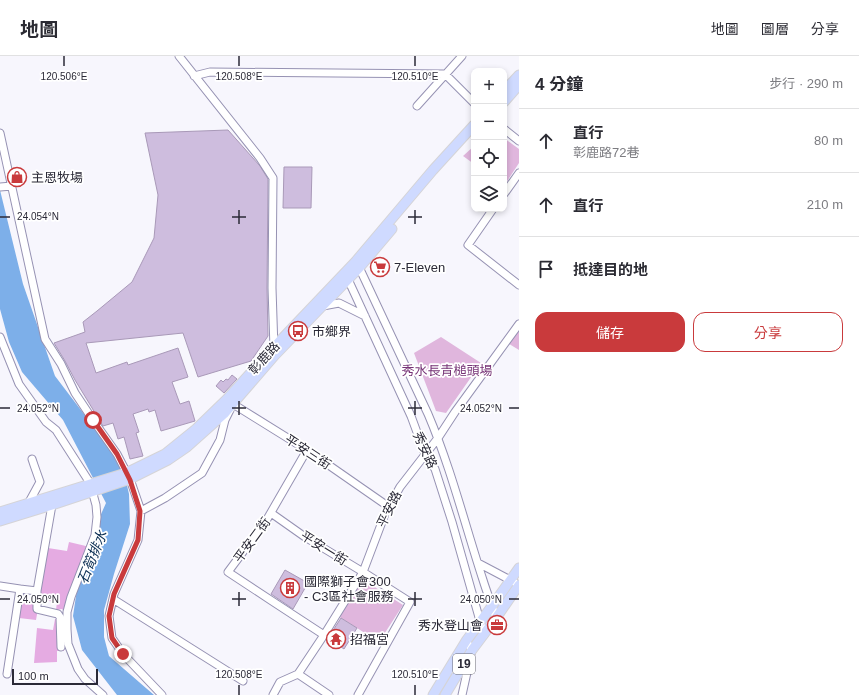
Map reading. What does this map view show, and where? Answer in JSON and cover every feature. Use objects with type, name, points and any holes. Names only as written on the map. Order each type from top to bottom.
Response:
[{"type":"main road","points":[[507,88],[519,75]]},
{"type":"main road","points":[[507,99],[519,86]]},
{"type":"main road","name":"彰鹿路","points":[[358,265],[433,170],[471,128]]},
{"type":"main road","name":"彰鹿路","points":[[0,512],[125,477],[165,454],[196,430],[230,402],[274,351],[358,265],[471,137]]},
{"type":"main road","name":"彰鹿路","points":[[274,351],[323,306],[347,276]]},
{"type":"main road","name":"彰鹿路","points":[[0,521],[52,506],[93,487]]},
{"type":"main road","name":"19","points":[[433,695],[466,641],[519,568]]},
{"type":"main road","name":"19","points":[[445,695],[472,650],[519,585]]},
{"type":"street","points":[[179,56],[260,158],[273,178],[272,288],[274,351]]},
{"type":"street","points":[[417,106],[462,56]]},
{"type":"street","points":[[194,76],[210,72],[445,74],[471,100]]},
{"type":"street","points":[[507,131],[519,141]]},
{"type":"street","points":[[0,133],[45,339],[75,393],[117,454],[140,511],[138,540],[114,594],[109,616],[112,638],[123,654],[162,695]]},
{"type":"street","points":[[507,190],[519,173]]},
{"type":"street","points":[[0,187],[12,186]]},
{"type":"street","points":[[491,212],[468,245],[519,285]]},
{"type":"street","name":"秀安路","points":[[358,265],[422,400],[438,438],[496,618]]},
{"type":"street","name":"秀安路","points":[[347,276],[411,416],[425,454],[435,469],[452,522],[484,634]]},
{"type":"street","points":[[323,306],[339,303],[365,316]]},
{"type":"street","name":"平安路","points":[[298,674],[363,572],[385,514],[400,487],[438,438],[455,412],[519,325]]},
{"type":"street","points":[[0,337],[18,384],[46,422],[56,430],[93,487],[97,517],[95,535],[71,596],[67,612],[67,629],[68,644],[78,670],[85,679],[103,695]]},
{"type":"street","points":[[140,511],[165,498],[202,473],[220,440],[230,402]]},
{"type":"street","name":"平安三街","points":[[230,402],[307,450],[389,507]]},
{"type":"street","name":"平安二街","points":[[307,450],[271,513],[228,572],[324,635]]},
{"type":"street","points":[[28,504],[40,482],[32,459]]},
{"type":"street","points":[[52,506],[37,591],[36,609],[58,614],[60,617],[61,647]]},
{"type":"street","name":"平安一街","points":[[271,513],[305,537],[410,602],[358,695]]},
{"type":"street","points":[[478,563],[519,585]]},
{"type":"street","points":[[0,586],[37,591]]},
{"type":"street","points":[[7,674],[20,589]]},
{"type":"street","points":[[113,599],[243,681]]},
{"type":"street","points":[[462,695],[472,650],[466,641]]},
{"type":"street","points":[[273,695],[280,682],[298,674],[326,694]]},
{"type":"green space","points":[[507,140],[519,149],[519,163],[507,181]]},
{"type":"green space","points":[[471,149],[471,162],[463,156]]},
{"type":"green space","points":[[519,324],[519,350],[506,342]]},
{"type":"green space","name":"秀水長青槌頭場","points":[[441,337],[481,363],[446,413],[436,411],[414,353]]},
{"type":"green space","points":[[362,579],[403,605],[379,642],[338,616]]},
{"type":"shaded area","points":[[69,542],[90,547],[67,615],[62,609],[56,610],[57,602],[40,600],[38,593],[48,548],[67,551]]},
{"type":"shaded area","points":[[21,600],[39,603],[36,620],[19,618]]},
{"type":"shaded area","points":[[66,618],[64,651],[57,651],[57,662],[34,663],[37,628],[53,630],[55,619]]},
{"type":"water","name":"石筍排水","points":[[0,190],[23,284],[55,376],[122,464],[129,494],[130,524],[104,610],[104,637],[109,656],[154,695],[117,695],[82,650],[73,616],[79,576],[98,521],[106,503],[63,420],[22,372],[9,342],[0,309]]},
{"type":"building","points":[[228,130],[260,166],[268,179],[268,336],[251,361],[198,377],[183,333],[86,343],[96,373],[127,362],[128,365],[178,348],[188,377],[172,382],[180,404],[189,401],[195,421],[161,431],[155,410],[149,412],[148,409],[133,414],[139,432],[136,433],[143,456],[130,459],[124,437],[118,439],[113,423],[103,426],[54,343],[85,332],[83,322],[132,282],[154,238],[158,195],[145,133]]},
{"type":"building","points":[[284,167],[312,167],[311,208],[283,208]]},
{"type":"building","points":[[232,375],[237,379],[224,393],[216,386],[221,380],[223,382],[226,379],[228,380]]},
{"type":"building","name":"國際獅子會300 - C3區社會服務","points":[[285,570],[308,583],[293,609],[271,594]]},
{"type":"building","points":[[341,618],[357,628],[344,649],[328,638]]},
{"type":"place","name":"主恩牧場","points":[[17,177]]},
{"type":"place","name":"7-Eleven","points":[[380,267]]},
{"type":"place","name":"市鄉界","points":[[298,331]]},
{"type":"place","name":"國際獅子會300 - C3區社會服務","points":[[290,588]]},
{"type":"place","name":"秀水登山會","points":[[497,625]]},
{"type":"place","name":"招福宮","points":[[336,639]]},
{"type":"route","points":[[93,420],[117,454],[130,480],[140,511],[138,540],[114,594],[109,616],[112,638],[123,654]]}]
